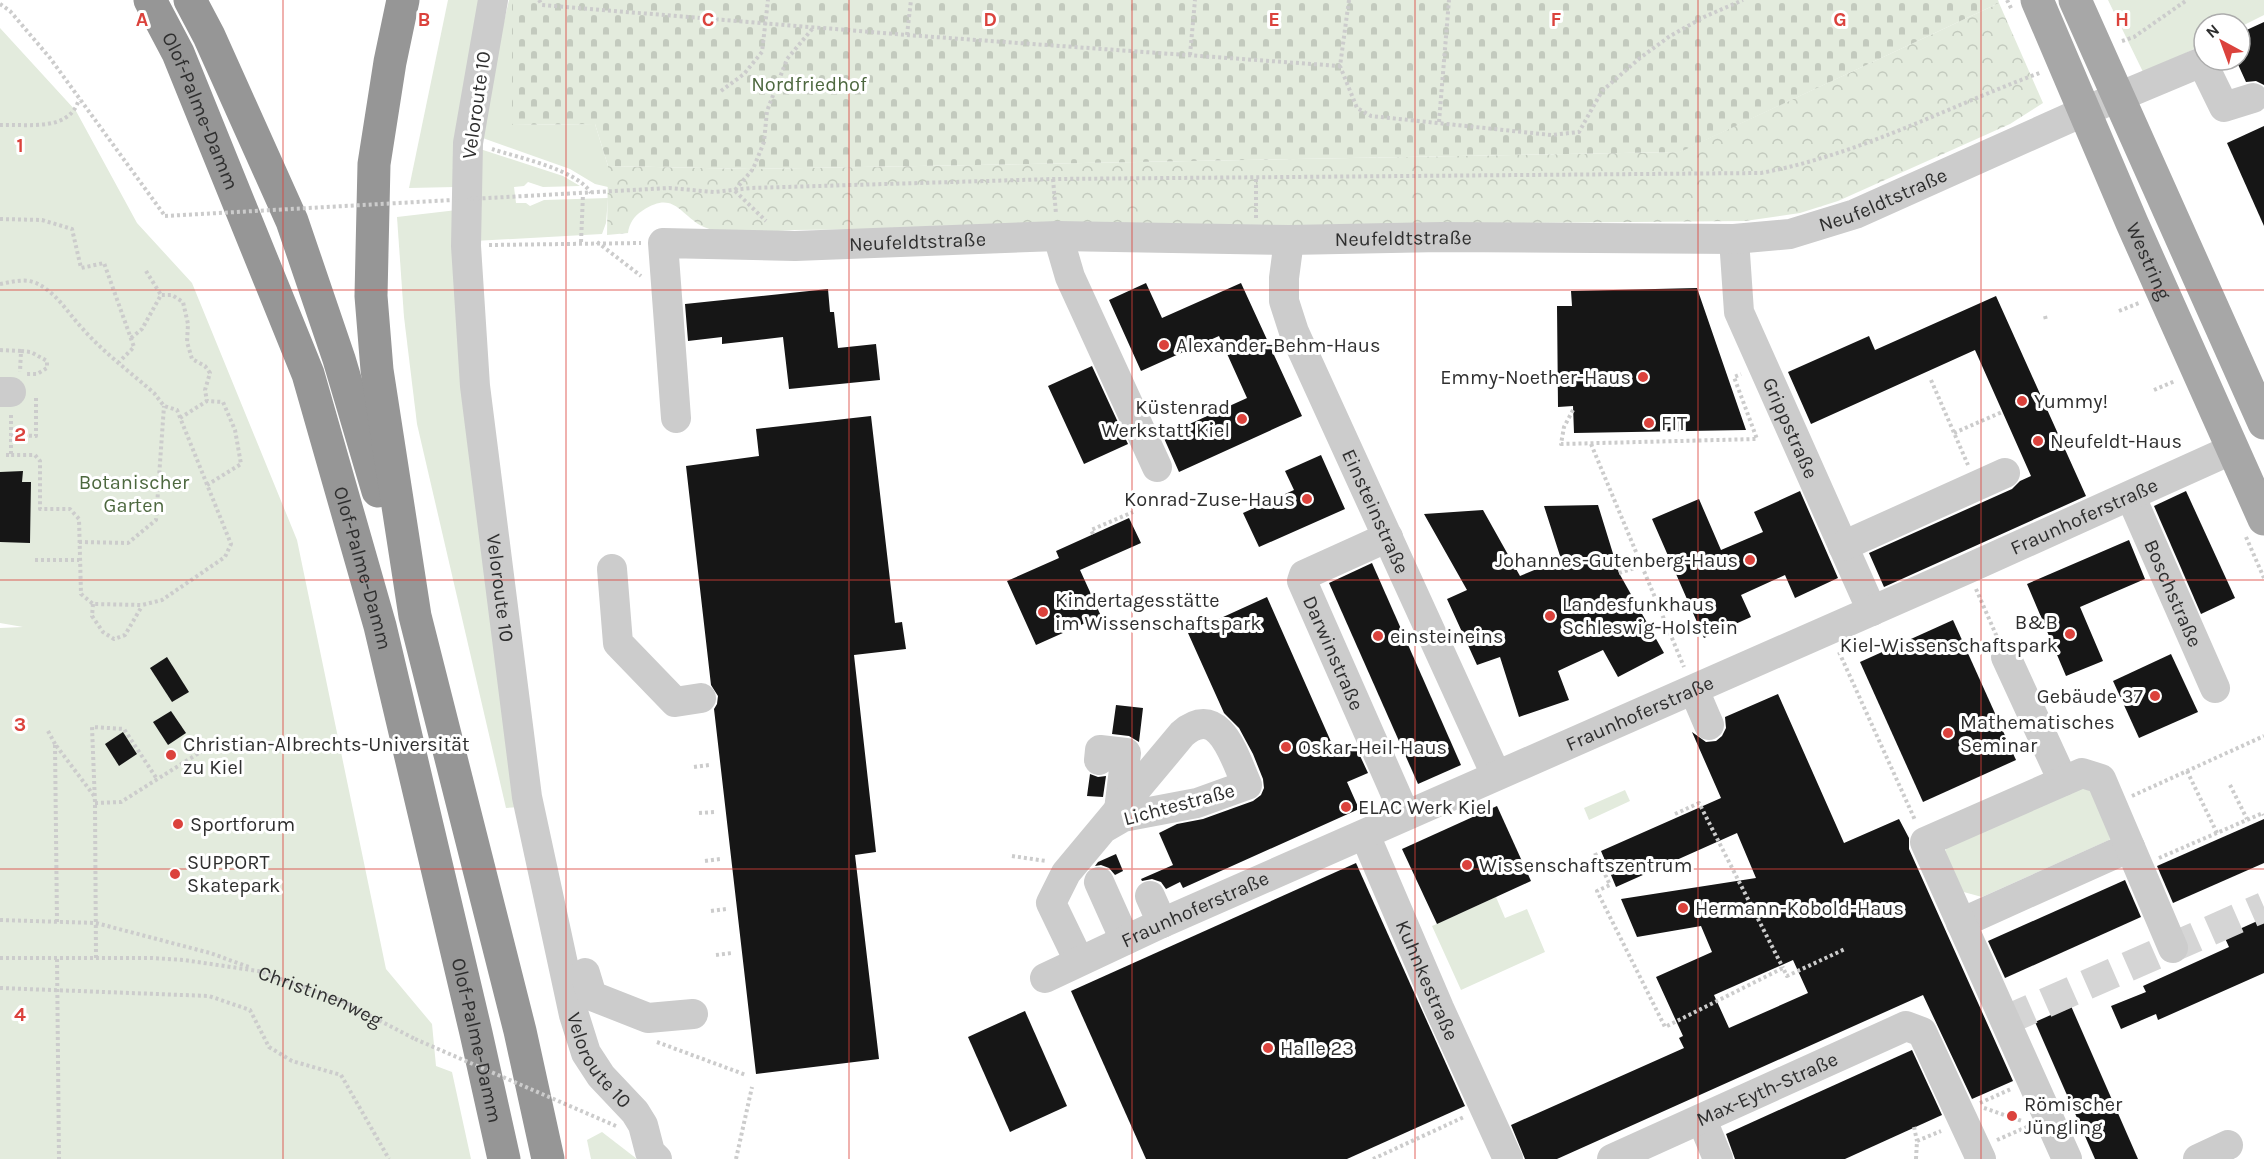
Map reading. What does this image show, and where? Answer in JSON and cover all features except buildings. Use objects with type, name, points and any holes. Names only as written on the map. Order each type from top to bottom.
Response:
[{"type":"highway","name":"Olof-Palme-Damm","points":[[150,0],[178,53],[308,374],[380,626],[504,1159]]},
{"type":"highway","points":[[190,0],[209,36],[292,221],[339,358],[415,616]]},
{"type":"highway","name":"Olof-Palme-Damm","points":[[403,0],[390,62],[374,164],[371,296],[377,370],[415,616],[520,1032],[548,1159]]},
{"type":"main road","name":"Westring","points":[[2037,0],[2264,519]]},
{"type":"main road","name":"Westring","points":[[2074,0],[2264,423]]},
{"type":"street","name":"Veloroute 10","points":[[493,0],[468,143],[466,246],[475,386],[527,797],[574,1015],[586,1053],[601,1076],[625,1100],[639,1119],[654,1155]]},
{"type":"street","name":"Neufeldtstraße","points":[[663,243],[791,246],[1058,236],[1289,240],[1441,237],[1734,239],[1790,234],[1855,214],[2085,111],[2202,62],[2224,107],[2253,98]]},
{"type":"street","points":[[1058,236],[1070,277],[1157,467]]},
{"type":"street","name":"Grippstraße","points":[[1734,239],[1739,312],[1872,611]]},
{"type":"street","name":"Einsteinstraße","points":[[1289,240],[1284,278],[1284,300],[1294,332],[1496,775]]},
{"type":"street","points":[[663,243],[676,418]]},
{"type":"street","name":"Fraunhoferstraße","points":[[1046,978],[1162,923],[1967,570],[2233,449]]},
{"type":"street","points":[[1843,546],[2005,473]]},
{"type":"street","name":"Boschstraße","points":[[2131,496],[2215,688]]},
{"type":"street","name":"Darwinstraße","points":[[1388,537],[1304,575],[1302,581],[1405,815]]},
{"type":"street","points":[[612,569],[618,644],[675,702],[701,698]]},
{"type":"street","points":[[2006,657],[2063,781]]},
{"type":"street","points":[[1694,690],[1709,724]]},
{"type":"street","name":"Lichtestraße","points":[[1079,961],[1051,903],[1066,873],[1111,819],[1117,752]]},
{"type":"street","points":[[2067,1159],[1925,842],[2082,773],[2101,779],[2173,948]]},
{"type":"street","name":"Kuhnkestraße","points":[[1365,835],[1508,1159]]},
{"type":"street","points":[[1961,923],[2135,857]]},
{"type":"street","points":[[1099,882],[1125,940]]},
{"type":"street","points":[[1150,896],[1162,923]]},
{"type":"street","points":[[585,973],[592,996],[648,1018],[693,1014]]},
{"type":"street","name":"Max-Eyth-Straße","points":[[1612,1159],[1906,1026],[1922,1032],[1964,1121]]},
{"type":"street","points":[[1702,1120],[1718,1159]]},
{"type":"street","points":[[1964,1121],[1979,1154]]},
{"type":"street","points":[[2198,1159],[2228,1145]]},
{"type":"path","points":[[539,0],[542,5],[907,35],[1340,66]]},
{"type":"path","points":[[721,91],[744,74],[762,52],[768,0]]},
{"type":"path","points":[[907,35],[911,0]]},
{"type":"path","points":[[1190,55],[1195,0]]},
{"type":"path","points":[[1349,0],[1340,66],[1357,108],[1371,116],[1551,135],[1580,132],[1602,91],[1640,58],[1670,36],[1704,17],[1743,0]]},
{"type":"path","points":[[1439,122],[1449,0]]},
{"type":"path","points":[[2096,51],[2134,37],[2187,0]]},
{"type":"path","points":[[0,4],[10,10],[44,50],[165,216],[669,188],[714,192],[763,188],[1053,179],[1761,173],[1826,158],[1891,135],[2040,73]]},
{"type":"path","points":[[735,190],[753,169],[764,142],[767,111],[787,59],[813,27]]},
{"type":"path","points":[[0,126],[58,123],[76,111],[80,98]]},
{"type":"path","points":[[468,143],[562,172],[581,183],[591,193]]},
{"type":"path","points":[[1256,176],[1256,239]]},
{"type":"path","points":[[1053,179],[1058,236]]},
{"type":"path","points":[[735,190],[791,246]]},
{"type":"path","points":[[581,242],[583,194]]},
{"type":"path","points":[[0,219],[42,219],[72,228],[81,268],[104,263],[134,348],[118,362]]},
{"type":"path","points":[[466,246],[581,242],[663,243]]},
{"type":"path","points":[[596,242],[634,270]]},
{"type":"path","points":[[146,271],[161,295]]},
{"type":"path","points":[[0,284],[25,280],[47,290],[69,310],[81,327],[154,393],[164,406],[177,410],[231,544],[230,549],[225,557],[162,600],[142,605],[93,604],[81,594],[80,519],[70,509],[40,509],[40,461],[35,455],[11,455]]},
{"type":"path","points":[[131,338],[142,329],[161,295]]},
{"type":"path","points":[[161,295],[172,295],[183,302],[188,324],[186,342],[192,358],[205,366],[210,373],[205,390],[207,401]]},
{"type":"path","points":[[2119,311],[2140,302]]},
{"type":"path","points":[[0,350],[31,352],[47,361],[47,368],[37,374],[13,381]]},
{"type":"path","points":[[13,381],[21,351]]},
{"type":"path","points":[[1573,410],[1564,427],[1561,444],[1757,439],[1734,377],[1764,365]]},
{"type":"path","points":[[1931,380],[1978,485]]},
{"type":"path","points":[[11,435],[36,436],[36,391],[13,381]]},
{"type":"path","points":[[2154,390],[2176,381]]},
{"type":"path","points":[[180,418],[207,401],[222,402],[235,430],[241,464],[207,485]]},
{"type":"path","points":[[79,542],[128,543],[156,520],[164,406]]},
{"type":"path","points":[[1954,433],[2002,412]]},
{"type":"path","points":[[1591,444],[1694,690]]},
{"type":"path","points":[[1093,534],[1091,530],[1132,512]]},
{"type":"path","points":[[35,560],[79,560]]},
{"type":"path","points":[[1619,573],[1641,566]]},
{"type":"path","points":[[1967,570],[2006,657]]},
{"type":"path","points":[[93,604],[92,616],[103,632],[114,639],[125,634],[142,605]]},
{"type":"path","points":[[1829,630],[1925,842]]},
{"type":"path","points":[[96,958],[92,727],[124,729],[157,779]]},
{"type":"path","points":[[48,731],[55,744],[95,797]]},
{"type":"path","points":[[2113,805],[2264,736]]},
{"type":"path","points":[[95,803],[121,802],[218,741]]},
{"type":"path","points":[[55,744],[57,922]]},
{"type":"path","points":[[694,768],[709,765]]},
{"type":"path","points":[[2187,771],[2217,833]]},
{"type":"path","points":[[2230,785],[2247,819]]},
{"type":"path","points":[[1675,814],[1698,803],[1787,976],[1845,949]]},
{"type":"path","points":[[699,813],[715,812]]},
{"type":"path","points":[[2135,857],[2217,833],[2247,819],[2263,813],[2264,815]]},
{"type":"path","points":[[1595,853],[1610,885],[1597,891],[1665,1027],[1783,968]]},
{"type":"path","points":[[1011,856],[1056,863],[1066,873]]},
{"type":"path","points":[[705,861],[720,859]]},
{"type":"path","points":[[711,910],[726,909]]},
{"type":"path","points":[[0,920],[96,923],[210,953],[258,971]]},
{"type":"path","points":[[716,955],[732,953]]},
{"type":"path","name":"Christinenweg","points":[[0,958],[183,960],[258,971],[340,1000],[415,1039],[616,1126]]},
{"type":"path","points":[[57,959],[59,1159]]},
{"type":"path","points":[[0,988],[209,996],[250,1010],[269,1047],[292,1061],[341,1075],[389,1159]]},
{"type":"path","points":[[1979,1154],[2034,1124],[1975,1105],[2031,1080]]},
{"type":"path","points":[[736,1159],[752,1087]]},
{"type":"path","points":[[1373,1159],[1488,1115]]},
{"type":"path","points":[[1917,1141],[1964,1121]]},
{"type":"path","points":[[1914,1127],[1917,1141],[1916,1159]]},
{"type":"green space","points":[[448,0],[483,0],[455,187],[409,188]]},
{"type":"green space","points":[[509,0],[512,0],[512,125],[595,124],[608,166],[608,187],[595,184],[570,169],[477,136]]},
{"type":"green space","name":"Nordfriedhof","points":[[512,0],[1998,0],[1999,3],[1680,152],[753,169],[608,166],[595,124],[512,125]]},
{"type":"green space","points":[[2108,0],[2264,0],[2264,15],[2252,21],[2252,12],[2192,12],[2192,50],[2144,74]]},
{"type":"green space","points":[[1999,3],[2043,103],[2010,124],[1838,201],[1800,213],[1745,221],[794,230],[742,233],[714,231],[698,224],[679,208],[660,203],[652,205],[637,215],[628,233],[607,235],[608,166],[753,169],[1679,152]]},
{"type":"green space","name":"Sportforum","points":[[0,28],[76,111],[137,223],[192,283],[297,540],[386,969],[432,1024],[436,1066],[452,1072],[471,1159],[0,1159],[0,628],[23,627],[0,623]]},
{"type":"green space","points":[[480,149],[563,176],[580,186],[543,187],[528,182],[524,186],[514,187],[516,203],[526,203],[530,206],[544,200],[608,198],[606,223],[602,234],[474,241]]},
{"type":"green space","points":[[457,210],[521,807],[506,808],[417,424],[404,317],[397,217]]},
{"type":"green space","points":[[2083,778],[2115,832],[2109,840],[1982,897],[1960,891],[1943,855],[1953,836]]},
{"type":"green space","points":[[1625,790],[1630,801],[1589,820],[1584,808]]},
{"type":"green space","points":[[1496,897],[1505,918],[1527,909],[1545,952],[1461,990],[1432,926]]},
{"type":"green space","points":[[602,1132],[637,1159],[591,1159],[587,1140]]},
{"type":"tunnel","points":[[2004,1021],[2264,907]]},
{"type":"place","name":"Alexander-Behm-Haus","points":[[1164,345]]},
{"type":"place","name":"Emmy-Noether-Haus","points":[[1643,377]]},
{"type":"place","name":"Yummy!","points":[[2022,401]]},
{"type":"place","name":"Küstenrad Werkstatt Kiel","points":[[1242,419]]},
{"type":"place","name":"FIT","points":[[1649,423]]},
{"type":"place","name":"Neufeldt-Haus","points":[[2038,441]]},
{"type":"place","name":"Konrad-Zuse-Haus","points":[[1307,499]]},
{"type":"place","name":"Johannes-Gutenberg-Haus","points":[[1750,560]]},
{"type":"place","name":"Kindertagesstätte im Wissenschaftspark","points":[[1043,612]]},
{"type":"place","name":"Landesfunkhaus Schleswig-Holstein","points":[[1550,616]]},
{"type":"place","name":"B&B Kiel-Wissenschaftspark","points":[[2070,634]]},
{"type":"place","name":"einsteineins","points":[[1378,636]]},
{"type":"place","name":"Gebäude 37","points":[[2155,696]]},
{"type":"place","name":"Mathematisches Seminar","points":[[1948,733]]},
{"type":"place","name":"Oskar-Heil-Haus","points":[[1286,747]]},
{"type":"place","name":"Christian-Albrechts-Universität zu Kiel","points":[[171,755]]},
{"type":"place","name":"ELAC Werk Kiel","points":[[1346,807]]},
{"type":"place","name":"Sportforum","points":[[178,824]]},
{"type":"place","name":"Wissenschaftszentrum","points":[[1467,865]]},
{"type":"place","name":"SUPPORT Skatepark","points":[[175,874]]},
{"type":"place","name":"Hermann-Kobold-Haus","points":[[1683,908]]},
{"type":"place","name":"Halle 23","points":[[1268,1048]]},
{"type":"place","name":"Römischer Jüngling","points":[[2012,1116]]},
{"type":"park label","name":"Botanischer Garten","points":[[134,494]]}]
